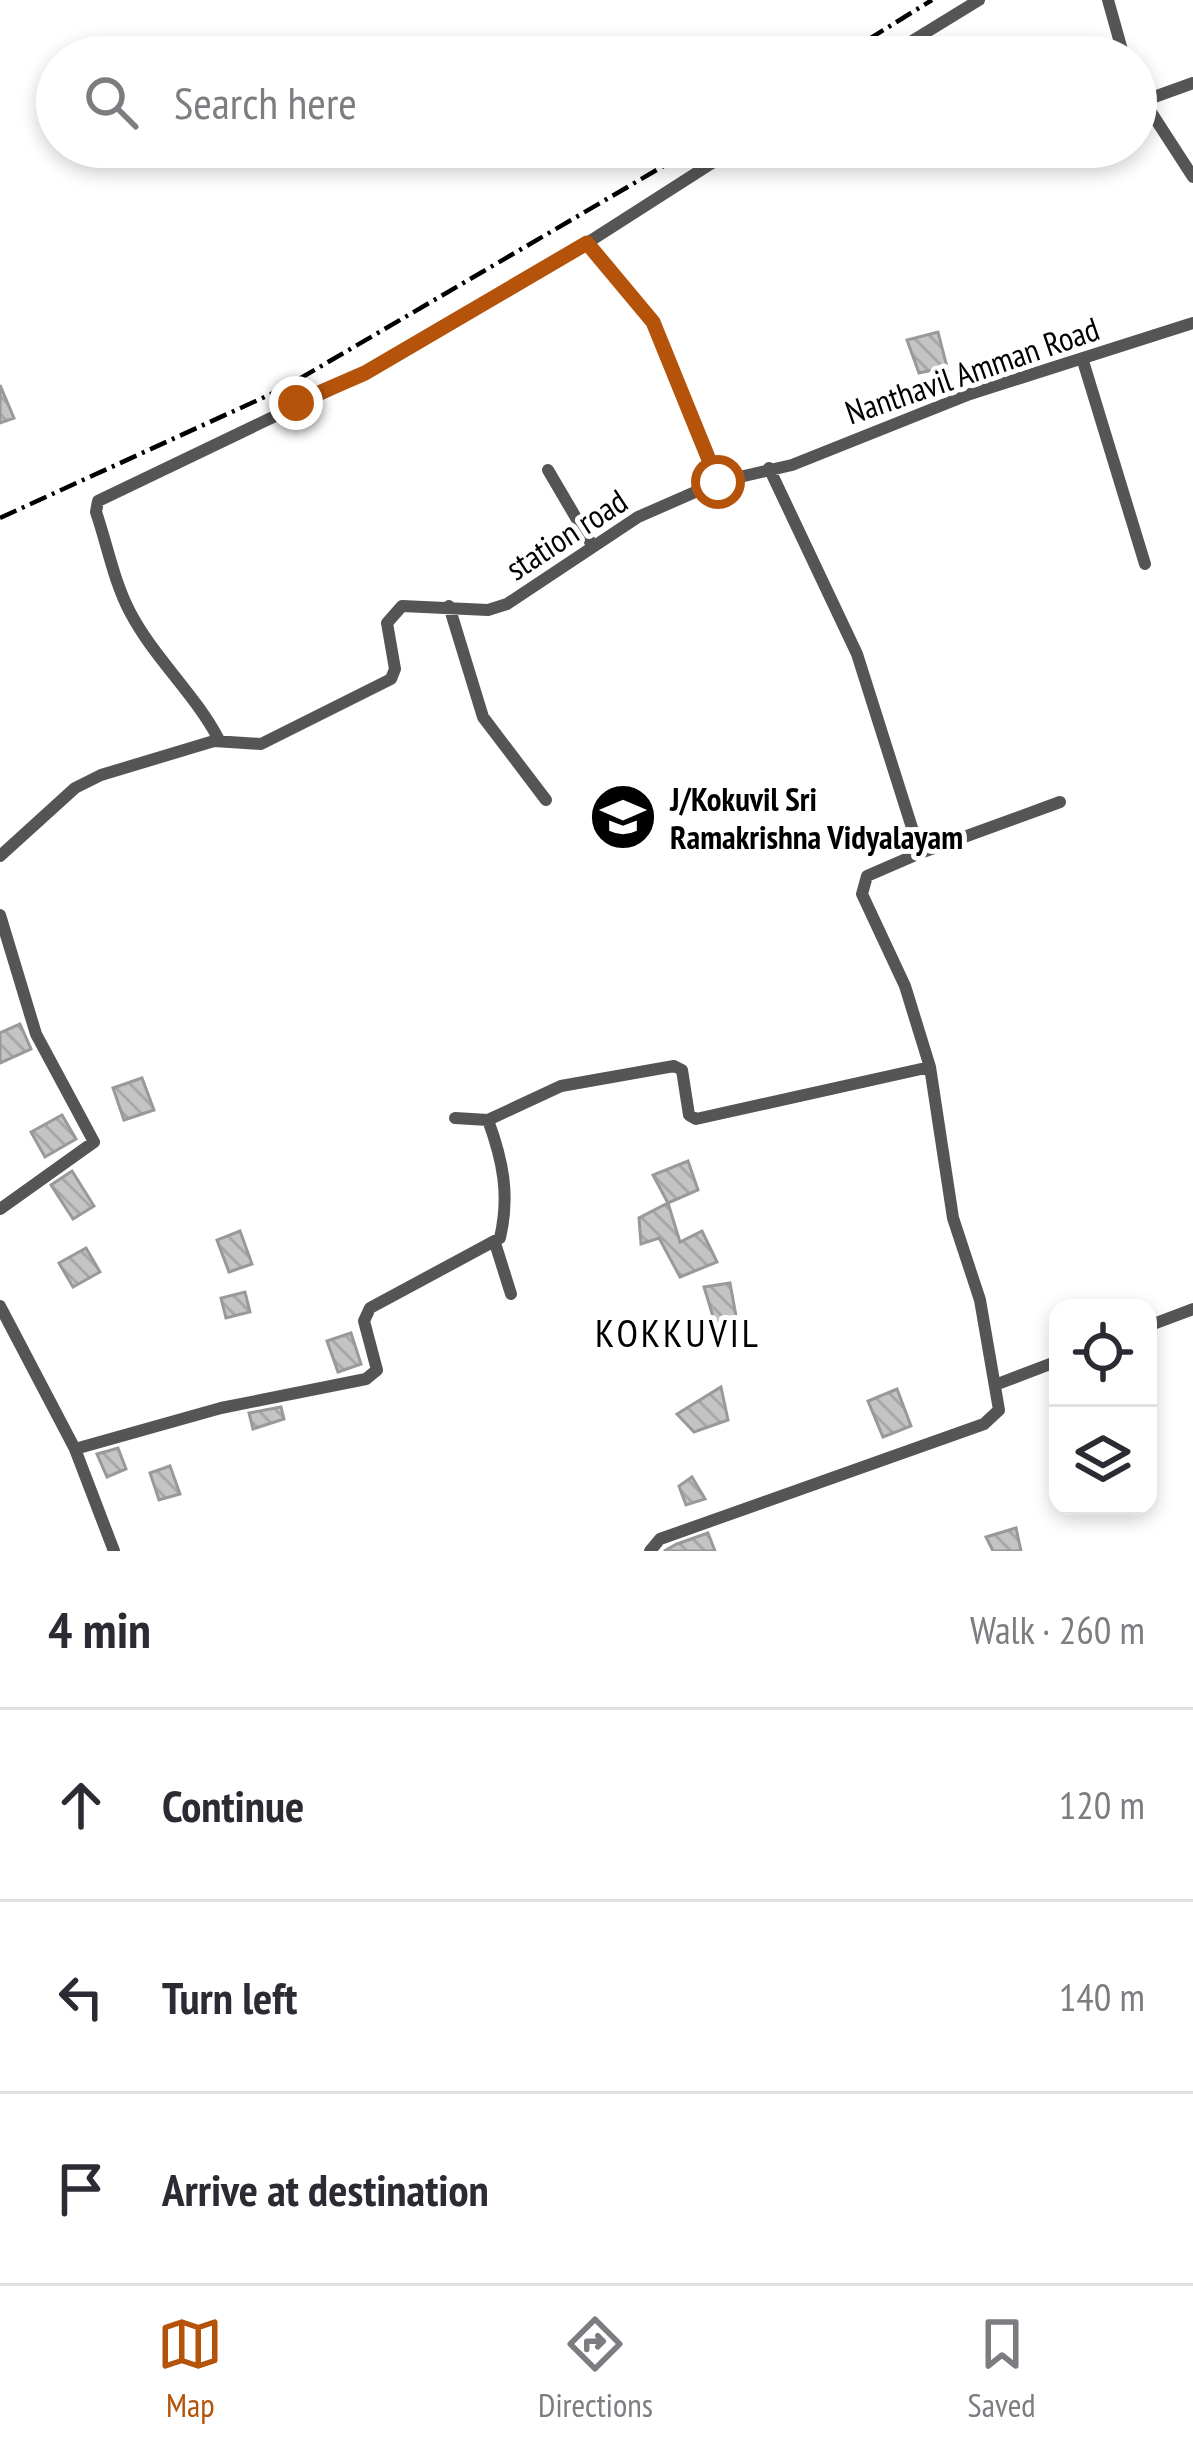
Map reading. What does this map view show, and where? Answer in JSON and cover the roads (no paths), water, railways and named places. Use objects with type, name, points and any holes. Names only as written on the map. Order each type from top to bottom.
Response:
[{"type":"street","points":[[920,36],[979,0]]},
{"type":"street","points":[[1108,0],[1118,36]]},
{"type":"street","points":[[1157,91],[1193,82]]},
{"type":"street","points":[[1157,122],[1193,177]]},
{"type":"street","points":[[214,741],[218,738],[210,723],[173,679],[129,610],[96,512],[98,501],[365,373],[704,168]]},
{"type":"street","points":[[587,243],[653,322],[718,482]]},
{"type":"street","name":"Nanthavil Amman Road","points":[[769,468],[792,465],[970,394],[1193,323]]},
{"type":"street","points":[[1083,361],[1145,564]]},
{"type":"street","points":[[769,468],[857,654],[920,853]]},
{"type":"street","name":"station road","points":[[0,856],[75,788],[214,741],[261,744],[391,679],[395,669],[387,623],[402,606],[488,610],[507,604],[592,545],[718,482],[769,468]]},
{"type":"street","points":[[548,470],[592,545]]},
{"type":"street","points":[[449,607],[483,718],[546,800]]},
{"type":"street","points":[[650,1551],[660,1539],[984,1424],[999,1410],[980,1300],[953,1218],[930,1067],[905,986],[862,884],[920,853],[1060,802]]},
{"type":"street","points":[[0,915],[36,1034],[94,1142],[0,1209]]},
{"type":"street","points":[[454,1118],[488,1120],[561,1086],[674,1066],[682,1070],[689,1115],[696,1119],[930,1067]]},
{"type":"street","points":[[488,1120],[504,1163],[507,1210],[495,1243],[511,1294]]},
{"type":"street","points":[[74,1449],[221,1408],[366,1379],[377,1370],[364,1321],[370,1308],[495,1243]]},
{"type":"street","points":[[0,1306],[74,1449],[114,1551]]},
{"type":"street","points":[[1157,1323],[1193,1309]]},
{"type":"street","points":[[995,1385],[1049,1364]]},
{"type":"railway","points":[[874,36],[932,0]]},
{"type":"railway","points":[[0,518],[282,389],[660,168]]},
{"type":"place","name":"J/Kokuvil Sri Ramakrishna Vidyalayam","points":[[623,817]]},
{"type":"district","name":"KOKKUVIL","points":[[678,1332]]}]
